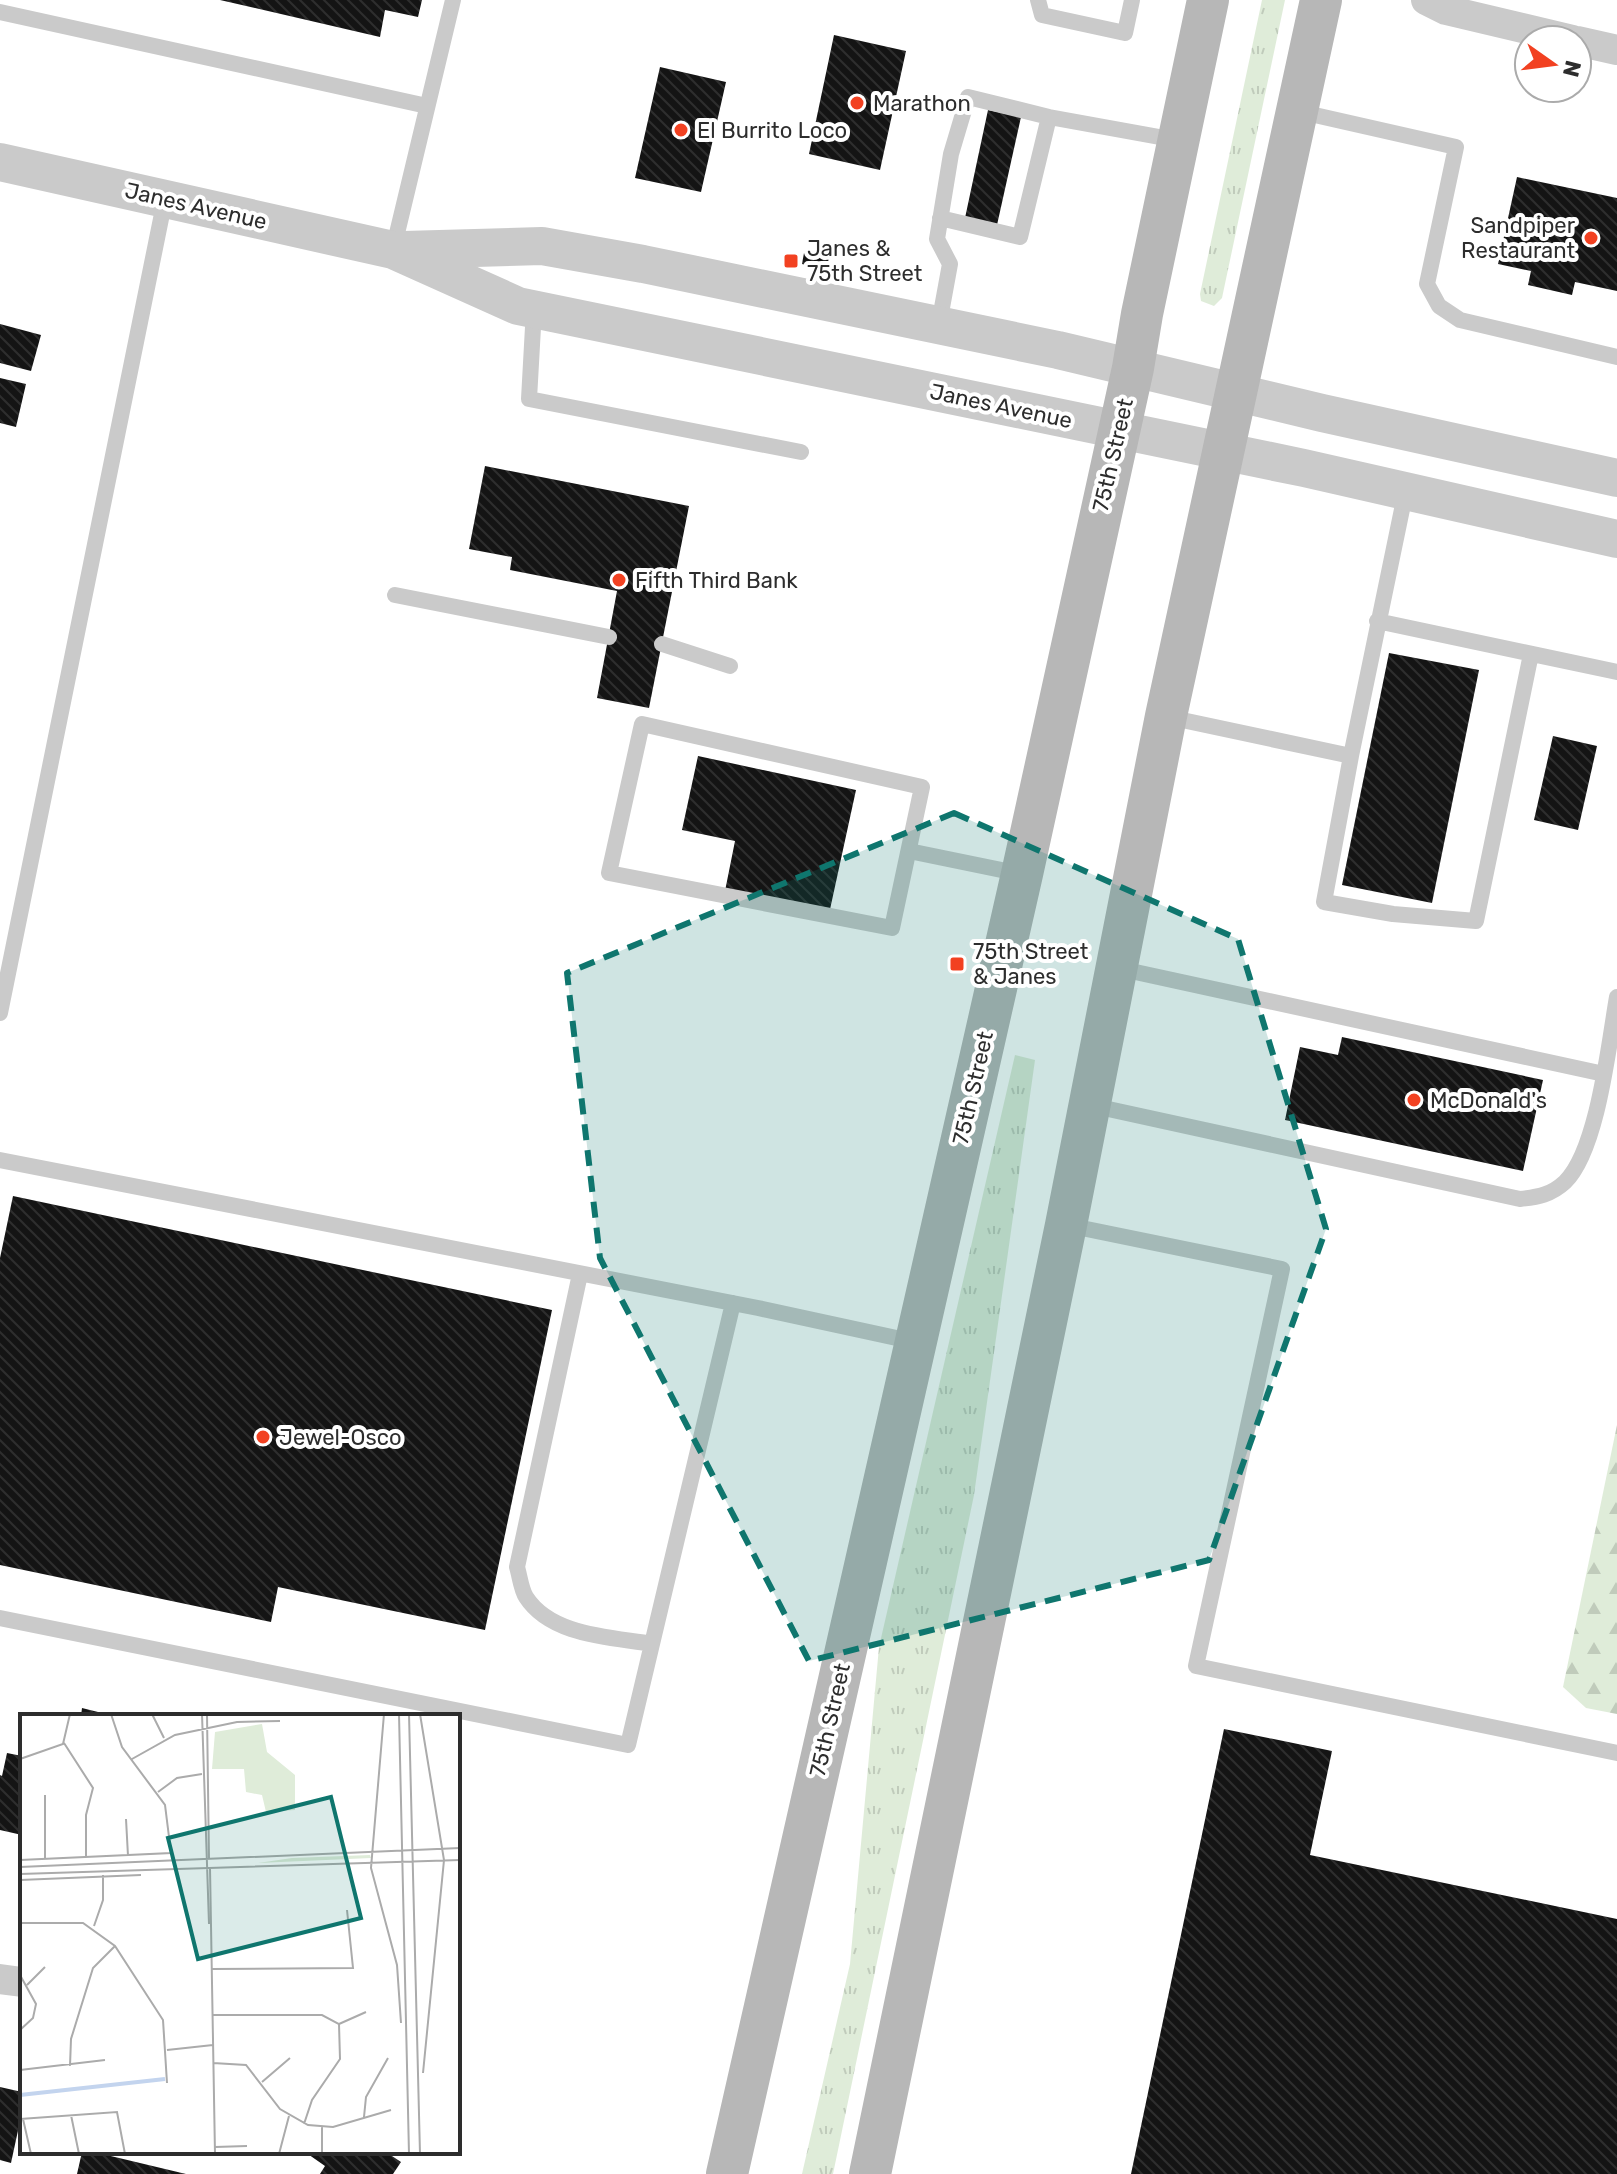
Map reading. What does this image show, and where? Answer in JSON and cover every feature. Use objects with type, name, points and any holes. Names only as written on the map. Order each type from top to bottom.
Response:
[{"type":"main road","name":"75th Street","points":[[727,2174],[1022,874],[1133,368],[1208,0]]},
{"type":"main road","points":[[870,2174],[1066,1225],[1166,716],[1321,0]]},
{"type":"street","points":[[1426,0],[1446,10],[1513,26]]},
{"type":"street","points":[[1593,44],[1617,50]]},
{"type":"street","name":"Janes Avenue","points":[[0,162],[393,250],[518,306],[1224,451],[1617,539]]},
{"type":"street","name":"Janes Avenue","points":[[393,250],[542,246],[939,324],[1617,478]]},
{"type":"street","points":[[0,1979],[20,1982]]},
{"type":"lane","points":[[393,250],[453,0]]},
{"type":"lane","points":[[1038,0],[1042,15],[1125,33],[1132,0]]},
{"type":"lane","points":[[0,12],[427,106]]},
{"type":"lane","points":[[939,324],[950,264],[937,239],[951,154],[968,97],[1049,117],[1178,140]]},
{"type":"lane","points":[[1296,111],[1456,147],[1427,284],[1439,306],[1460,320],[1617,357]]},
{"type":"lane","points":[[940,218],[1020,237],[1049,117]]},
{"type":"lane","points":[[0,1013],[165,199]]},
{"type":"lane","points":[[534,309],[529,399],[801,452]]},
{"type":"lane","points":[[1406,490],[1377,621],[1324,902],[1393,914],[1476,921],[1531,654]]},
{"type":"lane","points":[[395,595],[609,637]]},
{"type":"lane","points":[[1377,621],[1617,672]]},
{"type":"lane","points":[[662,644],[730,666]]},
{"type":"lane","points":[[1166,716],[1351,756]]},
{"type":"lane","points":[[642,724],[922,787],[909,851],[892,928],[609,873],[642,724]]},
{"type":"lane","points":[[909,851],[1022,874]]},
{"type":"lane","points":[[1116,968],[1604,1074]]},
{"type":"lane","points":[[1088,1105],[1520,1199],[1545,1196],[1567,1181],[1583,1152],[1604,1074],[1617,997]]},
{"type":"lane","points":[[0,1160],[733,1303],[915,1342]]},
{"type":"lane","points":[[1066,1225],[1282,1269],[1196,1666],[1617,1753]]},
{"type":"lane","points":[[580,1274],[517,1567],[524,1596],[557,1624],[580,1632],[652,1644]]},
{"type":"lane","points":[[0,1618],[628,1745],[733,1303]]},
{"type":"highlighted area","points":[[954,813],[1238,939],[1326,1229],[1209,1560],[809,1661],[600,1258],[567,973]]},
{"type":"green space","points":[[1262,0],[1285,0],[1222,298],[1214,306],[1201,301],[1200,294]]},
{"type":"green space","points":[[1015,1055],[1035,1060],[974,1495],[833,2174],[802,2174],[850,1964],[879,1647]]},
{"type":"green space","points":[[1617,1425],[1617,1714],[1586,1708],[1563,1687]]},
{"type":"building","points":[[220,0],[422,0],[418,17],[385,10],[380,37]]},
{"type":"building","name":"Marathon","points":[[834,35],[906,51],[880,170],[809,154]]},
{"type":"building","name":"El Burrito Loco","points":[[660,67],[726,82],[701,192],[635,178]]},
{"type":"building","name":"Marathon","points":[[988,110],[1021,117],[997,225],[965,218]]},
{"type":"building","points":[[1517,177],[1617,198],[1617,291],[1575,282],[1572,295],[1528,285],[1531,271],[1498,264]]},
{"type":"building","points":[[804,253],[829,258],[826,270],[802,264]]},
{"type":"building","points":[[0,324],[41,335],[31,371],[0,363]]},
{"type":"building","points":[[0,378],[26,384],[16,427],[0,423]]},
{"type":"building","name":"Fifth Third Bank","points":[[485,466],[689,506],[649,708],[597,698],[617,591],[510,570],[512,557],[469,549]]},
{"type":"building","points":[[1389,653],[1479,670],[1432,903],[1342,885]]},
{"type":"building","points":[[1553,736],[1597,746],[1578,830],[1534,820]]},
{"type":"building","points":[[698,756],[856,790],[829,914],[725,891],[735,841],[682,830]]},
{"type":"building","name":"McDonald's","points":[[1342,1037],[1543,1080],[1523,1171],[1285,1120],[1300,1047],[1338,1055]]},
{"type":"building","name":"Jewel-Osco","points":[[13,1196],[552,1310],[485,1630],[278,1587],[271,1622],[0,1565],[0,1258]]},
{"type":"building","points":[[82,1708],[106,1714],[81,1714]]},
{"type":"building","points":[[1224,1729],[1332,1751],[1310,1855],[1617,1919],[1617,2174],[1131,2174]]},
{"type":"building","points":[[7,1753],[20,1756],[20,1835],[0,1830],[2,1776]]},
{"type":"building","points":[[0,2087],[20,2092],[20,2121],[11,2163],[0,2160]]},
{"type":"building","points":[[82,2154],[102,2154],[186,2174],[77,2174]]},
{"type":"building","points":[[308,2154],[389,2154],[401,2162],[393,2174],[320,2174],[325,2166]]},
{"type":"place","name":"Marathon","points":[[857,103]]},
{"type":"place","name":"El Burrito Loco","points":[[681,130]]},
{"type":"place","name":"Sandpiper Restaurant","points":[[1591,238]]},
{"type":"place","name":"Janes & 75th Street","points":[[791,261]]},
{"type":"place","name":"Fifth Third Bank","points":[[619,580]]},
{"type":"place","name":"75th Street & Janes","points":[[957,964]]},
{"type":"place","name":"McDonald's","points":[[1414,1100]]},
{"type":"place","name":"Jewel-Osco","points":[[263,1437]]}]
